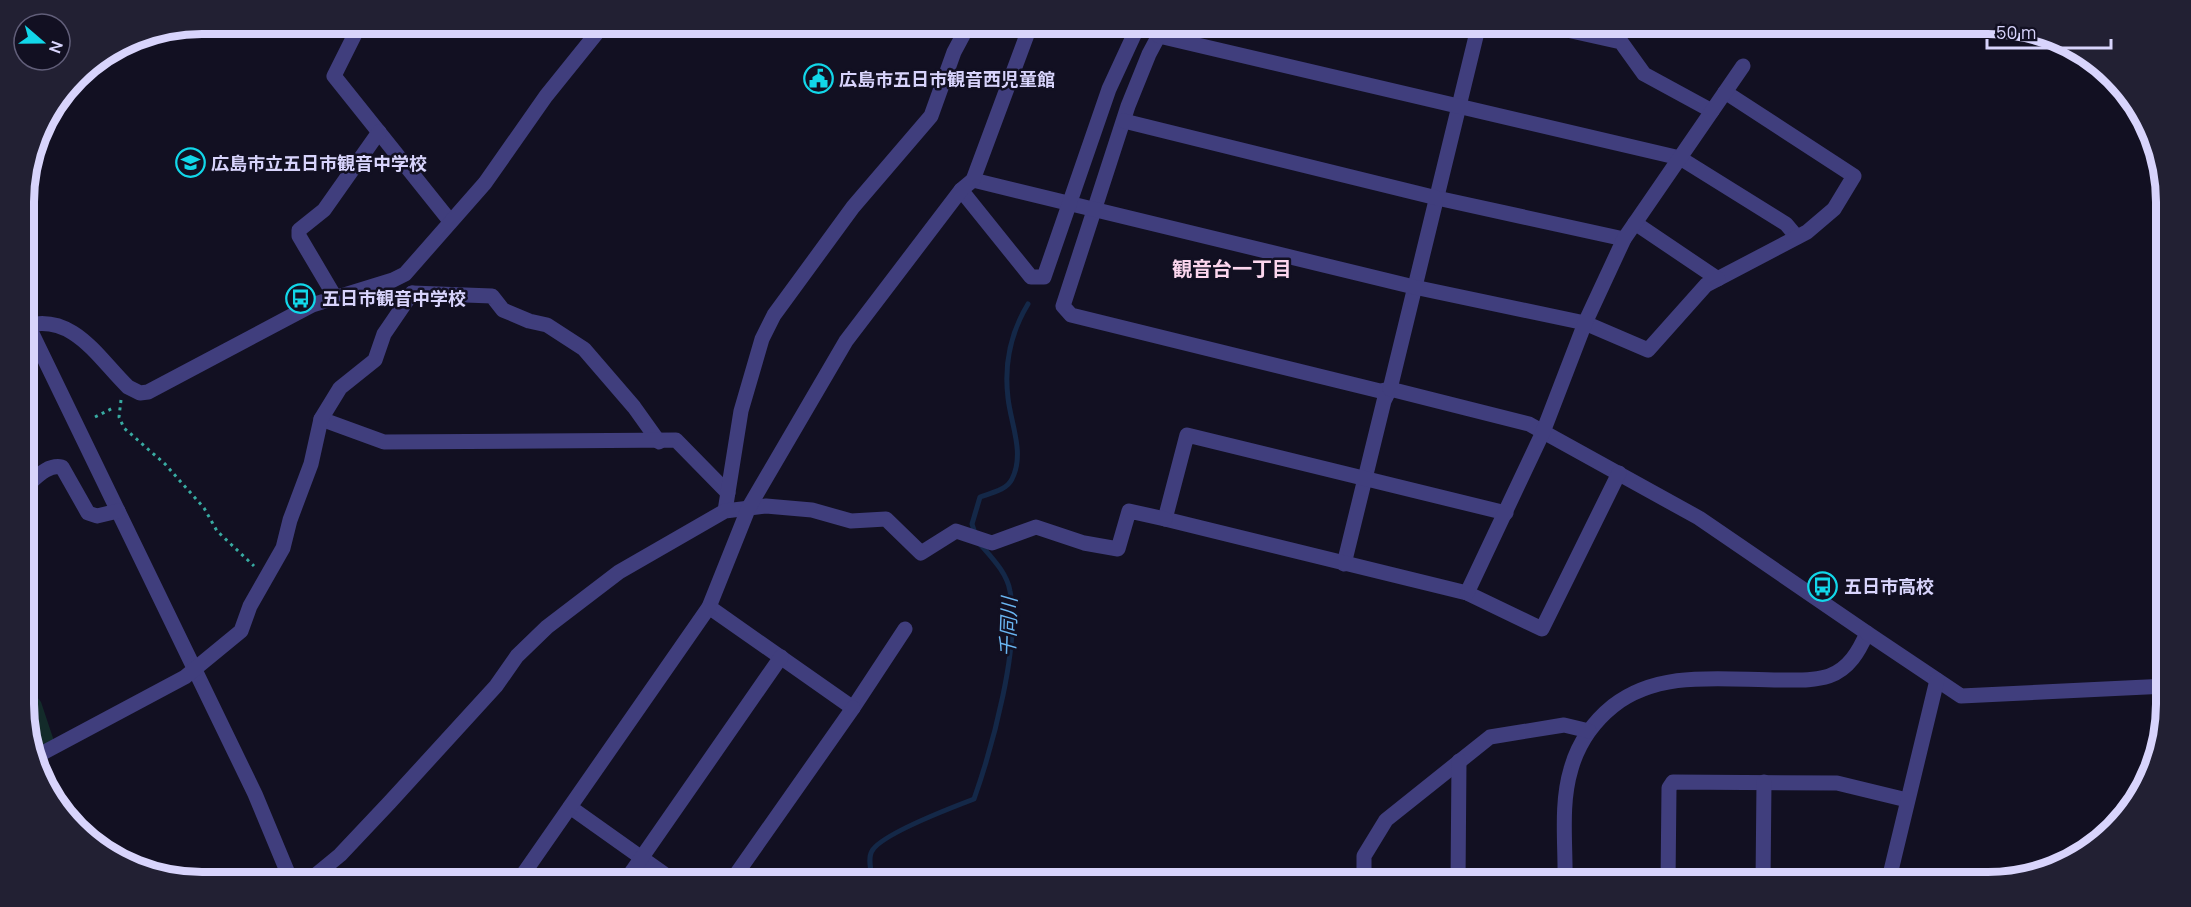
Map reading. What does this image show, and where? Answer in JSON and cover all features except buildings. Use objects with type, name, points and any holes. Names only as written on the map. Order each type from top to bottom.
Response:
[{"type":"street","points":[[354,35],[334,76],[450,221]]},
{"type":"street","points":[[35,322],[70,329],[128,387],[140,393],[148,392],[290,316],[335,297],[393,280],[405,274],[485,183],[546,96],[595,35]]},
{"type":"street","points":[[725,511],[736,439],[750,376],[774,315],[853,207],[931,116],[954,52],[963,35]]},
{"type":"street","points":[[525,872],[709,607],[749,507],[846,341],[967,185],[1027,35]]},
{"type":"street","points":[[967,185],[1030,277],[1044,277],[1109,89],[1134,35]]},
{"type":"street","points":[[1159,35],[1149,54],[1093,208],[1063,306],[1071,315],[1380,391],[1390,389],[1529,424],[1700,518],[1961,696],[2156,687]]},
{"type":"street","points":[[1181,35],[1460,108],[1680,158],[1786,224],[1797,237]]},
{"type":"street","points":[[1344,564],[1384,401],[1390,389],[1477,35]]},
{"type":"street","points":[[1590,35],[1621,42],[1644,74],[1712,111]]},
{"type":"street","points":[[1467,593],[1543,432],[1585,323],[1624,239],[1743,66]]},
{"type":"street","points":[[967,185],[1069,202],[1414,287],[1585,323],[1648,350],[1706,285],[1797,237],[1834,209],[1854,176],[1725,92]]},
{"type":"street","points":[[1124,121],[1437,198],[1624,239]]},
{"type":"street","points":[[335,297],[299,236],[299,230],[325,208],[379,132]]},
{"type":"street","points":[[1635,223],[1718,279]]},
{"type":"street","points":[[405,274],[412,293]]},
{"type":"street","points":[[412,293],[492,296],[503,310],[556,329],[598,362],[659,442]]},
{"type":"street","points":[[42,753],[195,670],[241,631],[250,606],[283,548],[311,464],[321,419],[340,388],[375,360],[384,334],[412,293]]},
{"type":"street","points":[[35,341],[195,670],[274,836],[288,872]]},
{"type":"street","points":[[321,419],[384,442],[659,442],[676,440],[728,493]]},
{"type":"street","points":[[1165,519],[1187,435],[1506,513]]},
{"type":"street","points":[[34,480],[48,469],[55,466],[62,467],[88,513],[97,516],[118,511]]},
{"type":"street","points":[[324,872],[496,686],[518,656],[547,627],[618,572],[725,511],[749,507],[812,510],[851,521],[886,519],[892,522],[921,554],[956,531],[992,543],[1036,527],[1084,543],[1118,549],[1129,512],[1467,593],[1542,629],[1619,473]]},
{"type":"street","points":[[709,607],[853,708]]},
{"type":"street","points":[[738,872],[853,708],[905,629]]},
{"type":"street","points":[[1565,872],[1567,786],[1575,756],[1588,731],[1623,699],[1653,684],[1688,680],[1797,680],[1831,676],[1851,662],[1867,633]]},
{"type":"street","points":[[631,872],[781,657]]},
{"type":"street","points":[[1891,872],[1937,680]]},
{"type":"street","points":[[1364,872],[1364,856],[1386,820],[1490,737],[1564,726],[1588,731]]},
{"type":"street","points":[[1458,872],[1459,761]]},
{"type":"street","points":[[1668,872],[1669,788],[1673,782],[1837,783],[1907,800]]},
{"type":"street","points":[[1763,872],[1764,782]]},
{"type":"street","points":[[570,807],[661,872]]},
{"type":"path","points":[[119,396],[122,406],[120,421],[124,428],[160,460],[204,507],[217,531],[267,578]]},
{"type":"path","points":[[95,417],[115,407]]},
{"type":"green space","points":[[34,693],[41,702],[54,741],[41,749]]},
{"type":"waterway","name":"千同川","points":[[975,533],[972,524],[980,497],[998,491],[1010,483],[1016,469],[1017,449],[1008,398],[1007,373],[1013,337],[1028,304]]},
{"type":"waterway","name":"千同川","points":[[871,872],[870,858],[878,844],[903,829],[974,799],[981,778],[1003,696],[1012,639],[1012,613],[1006,578],[980,544]]},
{"type":"place","name":"広島市五日市観音西児童館","points":[[818,79]]},
{"type":"place","name":"広島市立五日市観音中学校","points":[[190,163]]},
{"type":"place","name":"五日市観音中学校","points":[[301,298]]},
{"type":"place","name":"五日市高校","points":[[1823,586]]},
{"type":"district","name":"観音台一丁目","points":[[1232,268]]}]
